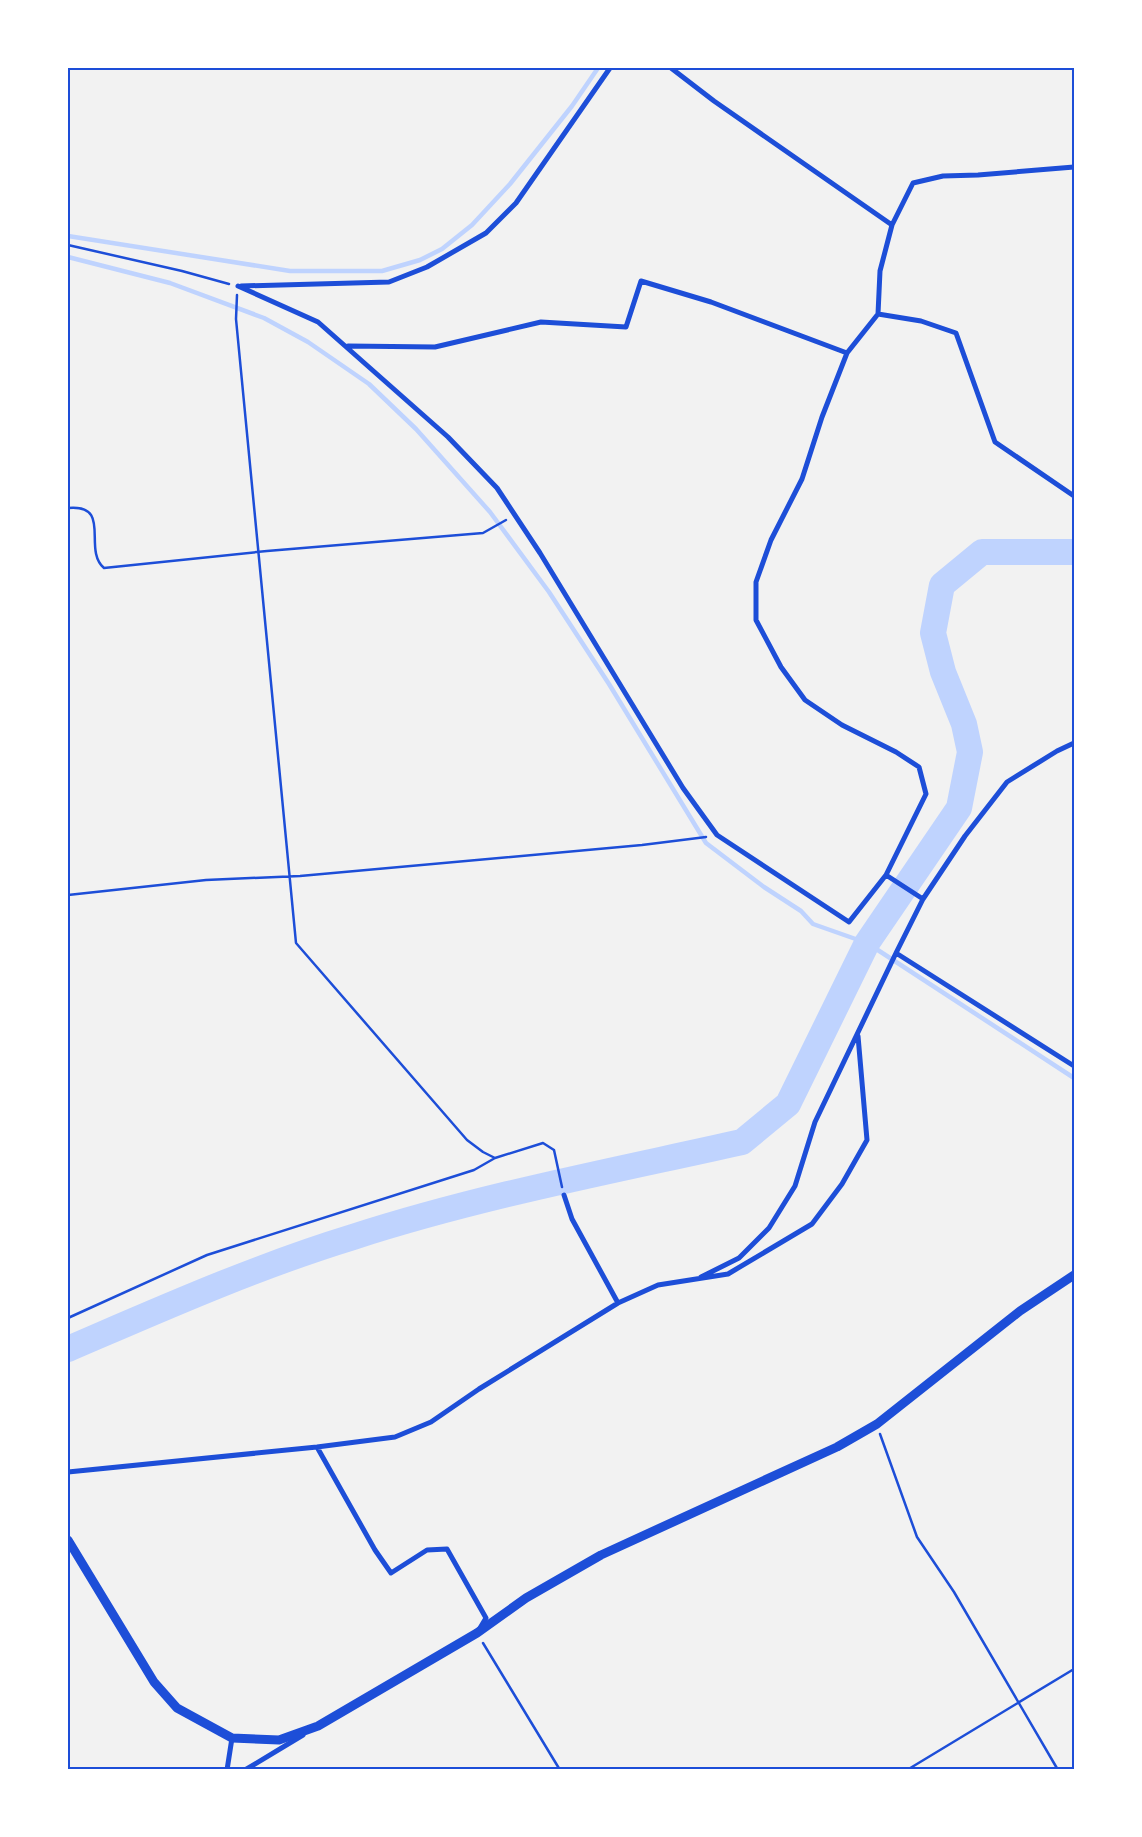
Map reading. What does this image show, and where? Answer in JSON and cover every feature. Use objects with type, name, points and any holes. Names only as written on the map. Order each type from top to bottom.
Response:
[{"type":"street","points":[[238,286],[389,282],[427,268],[486,233],[516,203],[610,68]]},
{"type":"street","points":[[671,68],[714,101],[892,225]]},
{"type":"street","points":[[238,286],[318,322],[448,437],[497,488],[540,553],[684,788],[717,835],[849,922],[886,874],[926,794],[919,768],[896,752],[842,725],[805,700],[781,667],[756,620],[756,582],[770,540],[802,479],[822,417],[847,353],[878,314],[880,270],[892,225],[913,183],[943,176],[978,176],[1074,167]]},
{"type":"street","points":[[347,346],[435,348],[541,322],[626,327],[641,281],[711,302],[847,353]]},
{"type":"street","points":[[878,314],[921,321],[956,333],[995,442],[1074,496]]},
{"type":"street","points":[[696,1279],[739,1258],[769,1228],[795,1186],[815,1122],[858,1036],[896,953],[923,899],[965,836],[1007,782],[1057,751],[1074,744]]},
{"type":"street","points":[[886,874],[923,899]]},
{"type":"street","points":[[896,953],[1074,1066]]},
{"type":"street","points":[[68,1472],[317,1447],[395,1437],[431,1422],[479,1389],[618,1303],[658,1285],[728,1274],[812,1224],[842,1184],[867,1140],[858,1036]]},
{"type":"street","points":[[564,1195],[572,1219],[618,1303]]},
{"type":"street","points":[[245,1770],[477,1633],[526,1598],[601,1555],[837,1448],[877,1424],[1020,1311],[1074,1275]]},
{"type":"street","points":[[317,1447],[375,1550],[391,1573],[427,1550],[446,1549],[486,1618],[477,1633]]},
{"type":"street","points":[[68,1540],[154,1682],[177,1708],[232,1738],[279,1740],[318,1726]]},
{"type":"street","points":[[227,1770],[232,1738]]},
{"type":"path","points":[[68,245],[238,286],[236,319],[296,943],[467,1140],[495,1158]]},
{"type":"path","points":[[68,508],[79,507],[88,510],[93,517],[96,558],[104,568],[258,552],[483,533],[506,520]]},
{"type":"path","points":[[68,895],[206,880],[290,877],[642,845],[717,835]]},
{"type":"path","points":[[68,1318],[207,1255],[474,1170],[495,1158],[543,1142],[554,1150],[564,1195]]},
{"type":"path","points":[[877,1424],[917,1537],[954,1592],[1017,1703],[1058,1770]]},
{"type":"path","points":[[477,1633],[560,1770]]},
{"type":"path","points":[[907,1770],[1074,1669]]},
{"type":"waterway","points":[[68,236],[290,271],[382,271],[420,260],[442,249],[472,225],[510,184],[572,106],[598,68]]},
{"type":"waterway","points":[[68,257],[170,283],[264,318],[308,342],[369,384],[416,429],[490,512],[549,592],[609,684],[706,843],[764,887],[801,911],[813,924],[867,943],[1074,1078]]},
{"type":"waterway","points":[[68,1349],[244,1275],[316,1249],[401,1222],[595,1174],[742,1142],[788,1104],[867,943],[959,808],[970,752],[964,724],[943,672],[933,633],[942,585],[982,552],[1074,552]]}]
